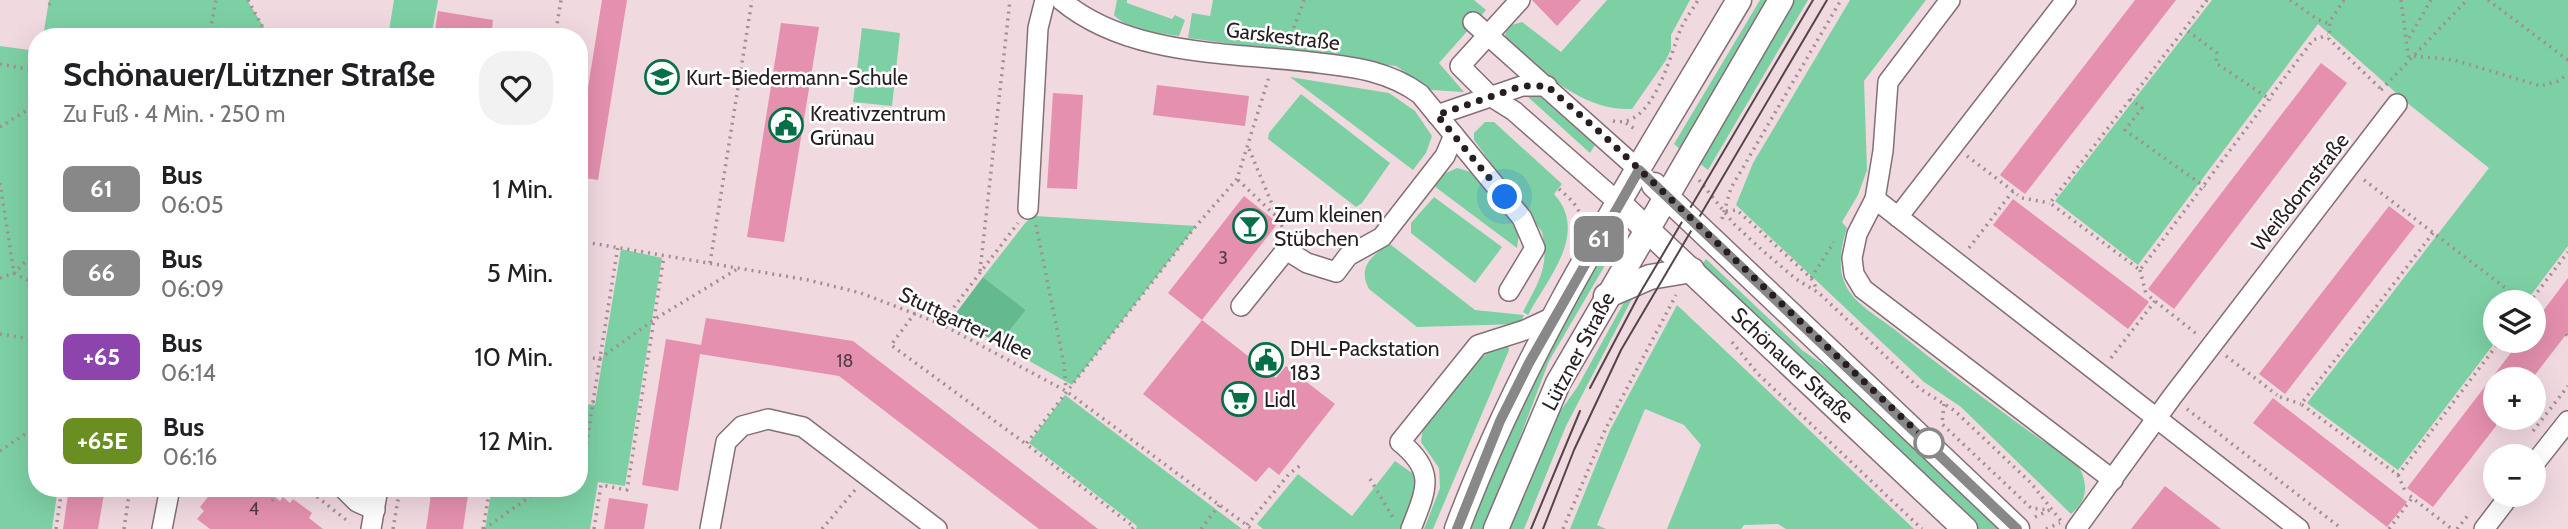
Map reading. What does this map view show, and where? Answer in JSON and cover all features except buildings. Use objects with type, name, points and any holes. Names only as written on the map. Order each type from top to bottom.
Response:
[{"type":"main road","name":"Lützner Straße","points":[[1457,529],[1500,421],[1553,317],[1738,0]]},
{"type":"main road","name":"Lützner Straße","points":[[1496,529],[1547,406],[1606,296],[1782,0]]},
{"type":"main road","name":"Schönauer Straße","points":[[1639,170],[1884,400],[2026,524]]},
{"type":"main road","name":"Schönauer Straße","points":[[1620,204],[1647,229],[1686,279],[1965,529]]},
{"type":"main road","points":[[1606,296],[1650,276],[1686,279]]},
{"type":"street","points":[[1028,209],[1038,28],[1045,0]]},
{"type":"street","name":"Garskestraße","points":[[1061,0],[1078,13],[1119,32],[1168,46],[1273,64],[1378,72],[1403,82],[1420,94],[1437,115]]},
{"type":"street","points":[[1520,0],[1480,29],[1460,66],[1490,96],[1514,111],[1620,204]]},
{"type":"street","points":[[1950,0],[1888,82],[1883,151],[1875,199],[1857,234],[1852,258],[1854,274],[1863,289],[2113,480]]},
{"type":"street","points":[[1898,217],[2066,0]]},
{"type":"street","points":[[1480,29],[1639,170]]},
{"type":"street","points":[[1509,291],[1535,248],[1522,218],[1437,115],[1522,86],[1547,86]]},
{"type":"street","name":"Weißdornstraße","points":[[2069,526],[2113,480],[2211,345],[2397,104]]},
{"type":"street","points":[[1241,306],[1286,250],[1307,263],[1336,272],[1348,256],[1382,237],[1445,156],[1454,135]]},
{"type":"street","points":[[1875,199],[2299,529]]},
{"type":"street","points":[[1411,529],[1425,492],[1425,470],[1414,453],[1400,442],[1478,345],[1553,317]]},
{"type":"street","points":[[710,529],[726,442],[742,426],[768,419],[803,428],[937,529]]},
{"type":"street","points":[[2546,449],[2568,421]]},
{"type":"street","points":[[162,529],[168,497]]},
{"type":"street","points":[[352,497],[373,520]]},
{"type":"street","points":[[373,520],[377,497]]},
{"type":"street","points":[[2483,529],[2500,507]]},
{"type":"path","points":[[49,5],[53,0]]},
{"type":"path","points":[[211,28],[216,0]]},
{"type":"path","points":[[247,0],[263,28]]},
{"type":"path","points":[[556,28],[561,0]]},
{"type":"path","points":[[709,262],[752,0]]},
{"type":"path","points":[[980,273],[1010,0]]},
{"type":"path","points":[[1026,444],[1196,226],[1237,179],[1273,64],[1288,43],[1304,0]]},
{"type":"path","points":[[1622,123],[1641,115],[1672,61],[1681,28],[1698,0]]},
{"type":"path","points":[[1726,211],[1731,188],[1841,0]]},
{"type":"path","points":[[2050,203],[2207,0]]},
{"type":"path","points":[[2290,0],[2329,24]]},
{"type":"path","points":[[2344,0],[2329,24],[2328,35],[2337,49],[2397,104]]},
{"type":"path","points":[[2401,0],[2409,62]]},
{"type":"path","points":[[2408,40],[2431,0]]},
{"type":"path","points":[[2381,90],[2466,0]]},
{"type":"path","points":[[2488,0],[2568,60]]},
{"type":"path","points":[[2188,31],[2217,53],[2216,63],[2271,100]]},
{"type":"path","points":[[2140,270],[2314,40],[2328,35]]},
{"type":"path","points":[[2414,56],[2454,60],[2541,86],[2558,81],[2568,74]]},
{"type":"path","points":[[0,64],[28,69]]},
{"type":"path","points":[[2130,99],[2142,108],[2125,130],[2205,187]]},
{"type":"path","points":[[0,127],[28,110]]},
{"type":"path","points":[[1953,145],[2020,197],[2050,203],[2140,270],[2148,296],[2279,396],[2301,404],[2398,475],[2409,496],[2452,529]]},
{"type":"path","points":[[1248,147],[1285,233],[1286,250]]},
{"type":"path","points":[[2348,168],[2510,290]]},
{"type":"path","points":[[1237,179],[1263,201],[1279,221]]},
{"type":"path","points":[[1701,181],[1734,224],[1763,251],[1796,279],[1819,293],[1919,388],[1944,403],[2031,483],[2054,508],[2026,524]]},
{"type":"path","points":[[0,183],[14,273]]},
{"type":"path","points":[[1559,189],[1576,205],[1581,216],[1581,225]]},
{"type":"path","points":[[1958,263],[2013,191]]},
{"type":"path","points":[[941,324],[1028,209],[1035,216],[1044,278],[1065,364],[1066,391]]},
{"type":"path","points":[[1726,211],[1737,210],[1811,278],[1819,293]]},
{"type":"path","points":[[2301,404],[2433,233]]},
{"type":"path","points":[[1811,278],[1839,235],[1857,234]]},
{"type":"path","name":"Stuttgarter Allee","points":[[588,242],[709,262],[861,293],[941,324],[1066,391],[1252,529]]},
{"type":"path","points":[[588,436],[618,246]]},
{"type":"path","points":[[2537,290],[2568,252]]},
{"type":"path","points":[[594,529],[601,485],[627,490],[664,256]]},
{"type":"path","points":[[0,278],[14,273],[28,259]]},
{"type":"path","points":[[588,357],[599,359],[656,319],[740,268]]},
{"type":"path","points":[[14,273],[28,280]]},
{"type":"path","points":[[1563,529],[1606,428],[1686,279]]},
{"type":"path","points":[[2099,374],[2155,301]]},
{"type":"path","points":[[915,313],[891,345],[1026,444],[1134,528]]},
{"type":"path","points":[[0,334],[28,339]]},
{"type":"path","points":[[1729,338],[1758,374],[1922,529]]},
{"type":"path","points":[[2398,475],[2491,353]]},
{"type":"path","points":[[2529,436],[2568,386]]},
{"type":"path","points":[[2172,397],[2342,529]]},
{"type":"path","points":[[588,401],[593,402]]},
{"type":"path","points":[[1944,403],[1942,424],[2031,508],[2048,510]]},
{"type":"path","points":[[0,452],[28,432]]},
{"type":"path","points":[[1247,525],[1289,474],[1301,465]]},
{"type":"path","points":[[822,529],[867,475]]},
{"type":"path","points":[[1370,480],[1400,529]]},
{"type":"path","points":[[2389,529],[2409,496]]},
{"type":"path","points":[[55,529],[60,497]]},
{"type":"path","points":[[124,529],[129,497]]},
{"type":"path","points":[[272,501],[275,497]]},
{"type":"path","points":[[317,497],[350,523]]},
{"type":"path","points":[[393,529],[398,497]]},
{"type":"path","points":[[484,529],[489,497]]},
{"type":"path","points":[[484,529],[529,497]]},
{"type":"path","points":[[1200,529],[1220,504]]},
{"type":"path","points":[[2046,529],[2069,526]]},
{"type":"green space","points":[[49,0],[247,0],[264,28],[44,28]]},
{"type":"green space","points":[[394,0],[438,0],[433,28],[389,28]]},
{"type":"green space","points":[[1117,0],[1127,0],[1127,3],[1172,19],[1175,15],[1185,20],[1179,36],[1127,25],[1114,15]]},
{"type":"green space","points":[[1213,0],[1474,0],[1486,10],[1439,63],[1464,92],[1431,90],[1396,66],[1188,38],[1192,13],[1210,16]]},
{"type":"green space","points":[[1607,0],[1690,0],[1671,35],[1671,49],[1666,60],[1632,109],[1597,104],[1565,88],[1509,43],[1505,35],[1508,26],[1522,22],[1561,52]]},
{"type":"green space","points":[[1760,0],[1770,0],[1681,150],[1674,144]]},
{"type":"green space","points":[[1792,0],[1808,0],[1708,170],[1698,162]]},
{"type":"green space","points":[[1850,0],[1926,0],[1864,81],[1867,170],[1858,195],[1842,222],[1847,228],[1841,257],[1846,286],[1867,310],[2040,439],[2076,462],[2084,480],[2085,492],[2080,504],[2071,514],[1961,407],[1924,382],[1736,205],[1753,163]]},
{"type":"green space","points":[[2212,0],[2568,0],[2568,246],[2535,290],[2483,290],[2483,353],[2487,353],[2398,470],[2307,403],[2489,168],[2411,106],[2318,24],[2138,265],[2055,201]]},
{"type":"green space","points":[[862,28],[900,33],[892,106],[853,102]]},
{"type":"green space","points":[[0,46],[28,50],[28,497],[57,497],[52,529],[0,529]]},
{"type":"green space","points":[[1290,77],[1389,93],[1415,111],[1432,136],[1426,153],[1413,170]]},
{"type":"green space","points":[[1536,93],[1595,145],[1590,153],[1528,97]]},
{"type":"green space","points":[[1301,94],[1390,163],[1362,203],[1356,207],[1268,139],[1269,133]]},
{"type":"green space","points":[[1485,122],[1494,122],[1562,184],[1554,194],[1564,209],[1568,224],[1567,239],[1555,270],[1528,315],[1523,312],[1538,283],[1545,255],[1542,232],[1474,140],[1474,133]]},
{"type":"green space","points":[[1457,168],[1475,173],[1512,219],[1519,232],[1517,248],[1434,186],[1444,174]]},
{"type":"green space","points":[[1434,197],[1502,247],[1475,283],[1411,233],[1411,223]]},
{"type":"green space","points":[[1035,216],[1196,226],[1072,385],[999,344],[1026,310],[983,277],[1026,222]]},
{"type":"green space","points":[[1390,244],[1475,310],[1524,315],[1520,324],[1417,327],[1369,289],[1366,281],[1368,262]]},
{"type":"green space","points":[[621,249],[662,258],[625,486],[598,482],[590,529],[485,529],[490,497],[588,497],[588,404],[595,405]]},
{"type":"green space","points":[[1601,250],[1611,255],[1549,361],[1485,529],[1467,529],[1500,444]]},
{"type":"green space","points":[[1706,259],[1802,350],[1849,383],[2002,529],[1976,529],[1701,267]]},
{"type":"green space","points":[[983,277],[1026,310],[999,344],[953,317]]},
{"type":"green space","points":[[1635,293],[1566,426],[1524,529],[1506,529],[1550,426],[1578,386],[1623,304]]},
{"type":"green space","points":[[1677,305],[1914,529],[1786,529],[1778,524],[1744,525],[1741,529],[1667,529],[1701,445],[1684,425],[1645,409],[1597,525],[1606,529],[1570,529],[1610,430]]},
{"type":"green space","points":[[1508,344],[1509,350],[1433,529],[1424,529],[1440,488],[1439,468],[1421,442],[1423,426],[1469,367],[1489,352]]},
{"type":"green space","points":[[1065,395],[1242,529],[1136,529],[1137,526],[1029,443]]},
{"type":"green space","points":[[1395,461],[1415,475],[1416,488],[1400,529],[1263,529],[1257,524],[1298,474],[1352,516]]},
{"type":"tram line","points":[[1590,388],[1640,293],[1813,0]]},
{"type":"tram line","points":[[1543,529],[1574,450],[1621,350],[1827,0]]},
{"type":"tram line","points":[[1531,529],[1580,411]]},
{"type":"bus line","name":"61","points":[[1457,529],[1500,421],[1529,363],[1639,170],[2017,529]]},
{"type":"place","name":"Kurt-Biedermann-Schule","points":[[662,77]]},
{"type":"place","name":"Kreativzentrum Grünau","points":[[786,125]]},
{"type":"place","name":"Zum kleinen Stübchen","points":[[1250,226]]},
{"type":"place","name":"DHL-Packstation 183","points":[[1266,360]]},
{"type":"place","name":"Lidl","points":[[1239,399]]},
{"type":"route","points":[[1505,197],[1437,115],[1522,86],[1547,86],[1603,135],[1929,443]]}]
